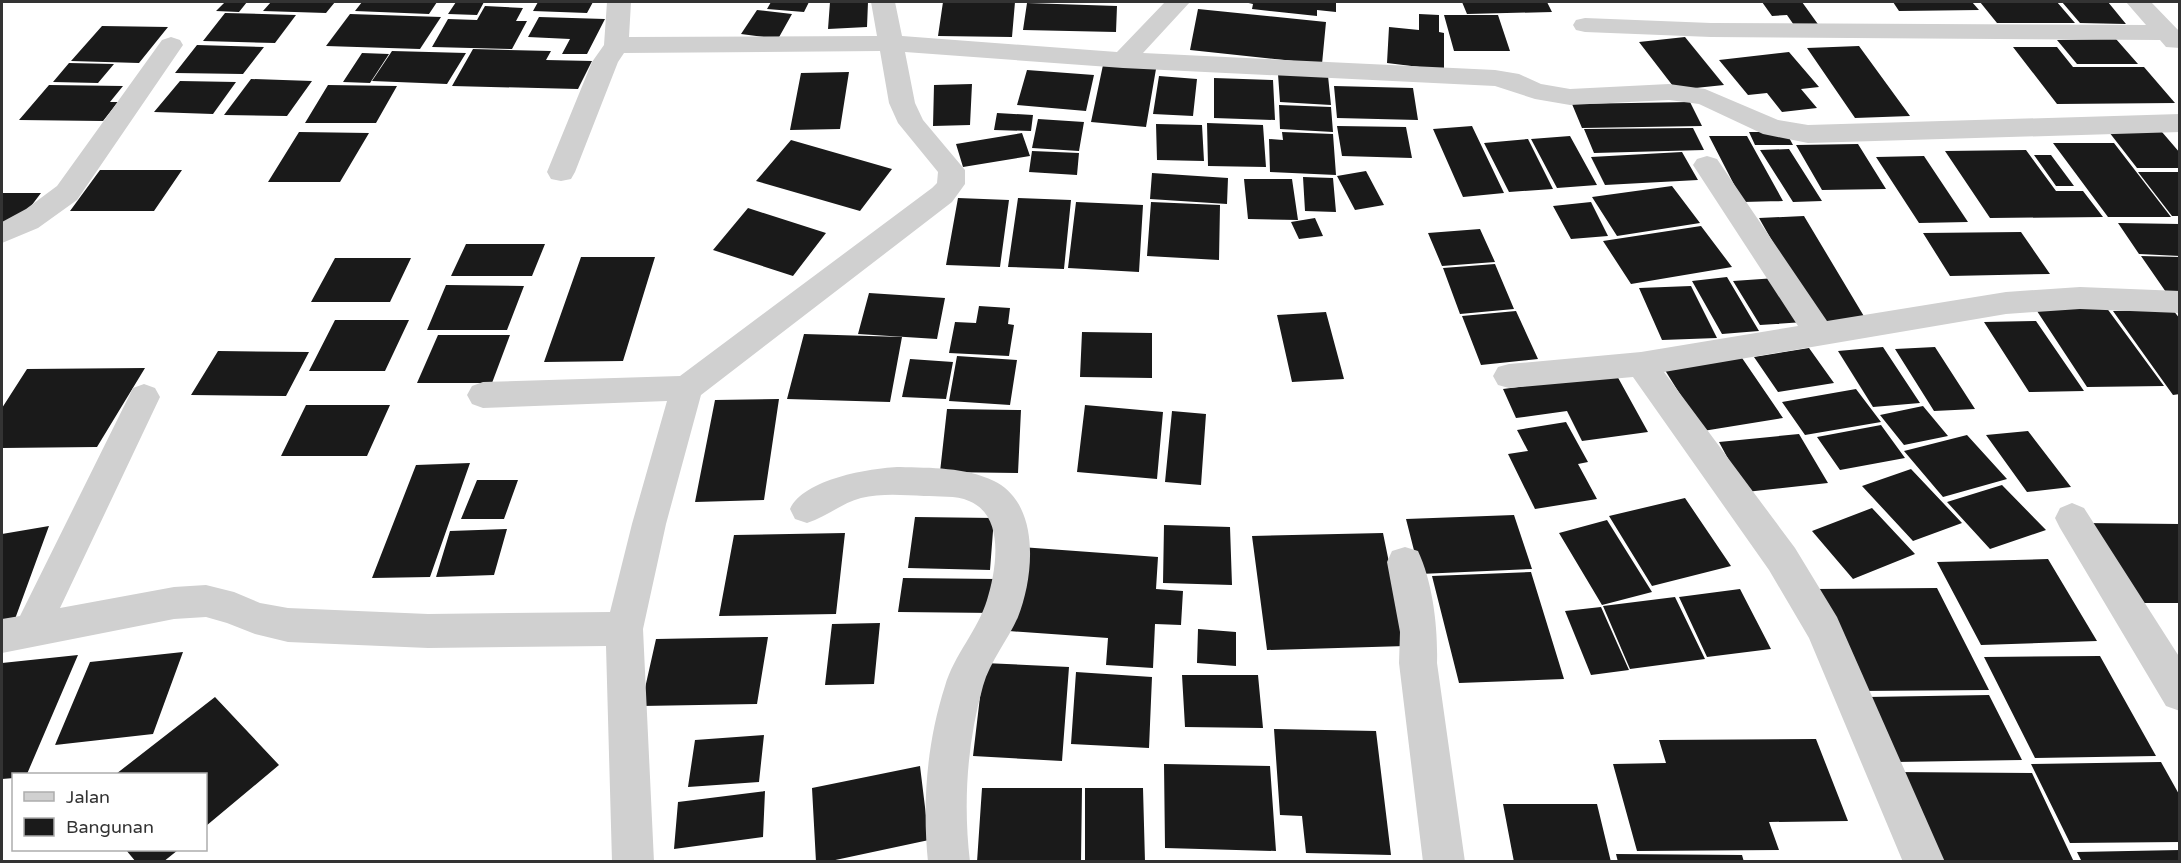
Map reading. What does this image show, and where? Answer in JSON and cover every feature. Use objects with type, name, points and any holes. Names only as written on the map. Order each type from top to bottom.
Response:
[{"type":"street","points":[[561,172],[605,62],[616,45],[619,2]]},
{"type":"street","points":[[483,395],[687,388],[950,188],[953,178],[951,170],[911,123],[902,103],[883,2]]},
{"type":"street","points":[[1123,60],[1178,2]]},
{"type":"street","points":[[2138,2],[2173,40]]},
{"type":"street","points":[[1585,25],[2173,40]]},
{"type":"street","points":[[616,45],[889,43],[1123,60],[1495,78],[1510,80],[1535,91],[1570,98],[1669,92],[1705,97],[1772,128],[1808,135],[2180,123]]},
{"type":"street","points":[[6,237],[44,212],[67,193],[171,45]]},
{"type":"street","points":[[1707,165],[1819,334]]},
{"type":"street","points":[[1509,376],[1641,364],[2006,303],[2080,298],[2180,302]]},
{"type":"street","points":[[1641,364],[1782,559],[1824,629],[1924,861]]},
{"type":"street","points":[[633,861],[624,629],[649,524],[687,388]]},
{"type":"street","points":[[17,632],[144,397]]},
{"type":"street","points":[[807,508],[858,485],[904,482],[974,487],[988,495],[1000,506],[1013,536],[1013,556],[1008,590],[1000,615],[964,683],[954,732],[946,785],[946,843],[949,861]]},
{"type":"street","points":[[2072,518],[2180,693]]},
{"type":"street","points":[[1405,562],[1419,632],[1418,663],[1444,861]]},
{"type":"street","points":[[17,632],[174,603],[206,601],[234,608],[255,618],[288,625],[428,631],[624,629]]},
{"type":"building","points":[[225,2],[247,2],[239,12],[216,11]]},
{"type":"building","points":[[271,2],[335,2],[326,13],[263,11]]},
{"type":"building","points":[[362,2],[437,2],[429,14],[355,11]]},
{"type":"building","points":[[456,2],[484,2],[477,15],[448,14]]},
{"type":"building","points":[[538,2],[593,2],[587,13],[533,11]]},
{"type":"building","points":[[771,2],[809,2],[804,12],[767,9]]},
{"type":"building","points":[[830,2],[868,2],[867,27],[828,29]]},
{"type":"building","points":[[943,2],[1015,2],[1012,37],[938,36]]},
{"type":"building","points":[[1244,2],[1336,2],[1336,12],[1317,10],[1317,16],[1252,9],[1253,4]]},
{"type":"building","points":[[1462,2],[1547,2],[1552,12],[1467,14]]},
{"type":"building","points":[[1762,2],[1802,2],[1820,27],[1796,28],[1787,15],[1772,16]]},
{"type":"building","points":[[1893,2],[1972,2],[1979,10],[1899,11]]},
{"type":"building","points":[[1980,2],[2057,2],[2075,23],[1997,23]]},
{"type":"building","points":[[2062,2],[2108,2],[2126,24],[2080,23]]},
{"type":"building","points":[[1027,3],[1117,6],[1116,32],[1023,30]]},
{"type":"building","points":[[485,6],[523,8],[516,21],[527,21],[512,49],[432,47],[448,19],[477,20]]},
{"type":"building","points":[[1198,9],[1326,22],[1322,64],[1190,50]]},
{"type":"building","points":[[757,10],[792,14],[778,39],[741,34]]},
{"type":"building","points":[[225,13],[296,15],[275,43],[203,41]]},
{"type":"building","points":[[350,14],[441,17],[420,49],[326,46]]},
{"type":"building","points":[[1419,14],[1439,15],[1439,32],[1444,33],[1444,70],[1387,63],[1389,27],[1419,30]]},
{"type":"building","points":[[1444,15],[1498,15],[1510,51],[1454,51]]},
{"type":"building","points":[[539,17],[605,19],[587,54],[562,54],[570,39],[528,37]]},
{"type":"building","points":[[102,26],[168,27],[139,63],[71,61]]},
{"type":"building","points":[[1685,37],[1724,85],[1676,90],[1639,42]]},
{"type":"building","points":[[2116,39],[2138,64],[2077,64],[2057,40]]},
{"type":"building","points":[[197,45],[264,47],[243,74],[175,73]]},
{"type":"building","points":[[1859,46],[1910,116],[1855,118],[1807,48]]},
{"type":"building","points":[[2013,47],[2057,47],[2073,67],[2144,67],[2175,103],[2057,104]]},
{"type":"building","points":[[473,49],[551,51],[546,60],[592,61],[578,89],[452,86]]},
{"type":"building","points":[[392,51],[466,53],[447,84],[372,81]]},
{"type":"building","points":[[1789,52],[1819,87],[1801,89],[1817,108],[1782,112],[1767,93],[1748,95],[1719,60]]},
{"type":"building","points":[[362,53],[389,54],[370,83],[343,82]]},
{"type":"building","points":[[69,63],[114,64],[98,83],[53,82]]},
{"type":"building","points":[[1103,65],[1156,69],[1146,127],[1091,122]]},
{"type":"building","points":[[1027,70],[1094,75],[1086,111],[1017,105]]},
{"type":"building","points":[[849,72],[840,129],[790,130],[801,73]]},
{"type":"building","points":[[1278,74],[1328,76],[1331,105],[1280,102]]},
{"type":"building","points":[[1159,76],[1197,79],[1193,116],[1153,114]]},
{"type":"building","points":[[1214,78],[1273,80],[1275,120],[1214,118]]},
{"type":"building","points":[[251,79],[312,81],[287,116],[224,115]]},
{"type":"building","points":[[180,81],[236,82],[213,114],[154,112]]},
{"type":"building","points":[[972,84],[970,125],[933,126],[934,85]]},
{"type":"building","points":[[49,85],[123,86],[110,102],[118,102],[103,121],[19,120]]},
{"type":"building","points":[[328,85],[397,86],[376,123],[305,123]]},
{"type":"building","points":[[1334,86],[1413,88],[1418,120],[1337,118]]},
{"type":"building","points":[[1690,102],[1702,126],[1582,128],[1572,104]]},
{"type":"building","points":[[1279,105],[1331,107],[1333,132],[1280,129]]},
{"type":"building","points":[[997,113],[1033,115],[1031,131],[994,130]]},
{"type":"building","points":[[1038,119],[1084,122],[1079,151],[1032,148]]},
{"type":"building","points":[[1207,123],[1263,125],[1266,167],[1208,166]]},
{"type":"building","points":[[1156,124],[1202,125],[1204,161],[1157,160]]},
{"type":"building","points":[[1337,126],[1406,127],[1412,158],[1342,156]]},
{"type":"building","points":[[1472,126],[1504,193],[1463,197],[1433,129]]},
{"type":"building","points":[[1693,128],[1704,150],[1594,153],[1584,129]]},
{"type":"building","points":[[299,132],[369,133],[340,182],[268,182]]},
{"type":"building","points":[[1282,132],[1333,134],[1336,175],[1270,172],[1269,139],[1283,140]]},
{"type":"building","points":[[1749,132],[1786,132],[1793,145],[1755,145]]},
{"type":"building","points":[[2109,132],[2162,132],[2180,153],[2180,168],[2137,168]]},
{"type":"building","points":[[1022,133],[1030,156],[963,167],[956,144]]},
{"type":"building","points":[[1570,136],[1597,185],[1557,188],[1531,139]]},
{"type":"building","points":[[1709,136],[1747,136],[1783,201],[1743,202]]},
{"type":"building","points":[[1528,139],[1553,189],[1509,192],[1484,143]]},
{"type":"building","points":[[791,140],[892,169],[860,211],[756,181]]},
{"type":"building","points":[[2053,143],[2114,143],[2171,217],[2108,217]]},
{"type":"building","points":[[1858,144],[1886,189],[1822,190],[1796,145]]},
{"type":"building","points":[[1789,149],[1822,201],[1793,202],[1760,150]]},
{"type":"building","points":[[2026,150],[2056,191],[2083,191],[2103,217],[1990,218],[1945,151]]},
{"type":"building","points":[[1032,151],[1079,153],[1077,175],[1029,172]]},
{"type":"building","points":[[1682,152],[1698,180],[1605,185],[1591,157]]},
{"type":"building","points":[[2034,155],[2051,155],[2074,186],[2056,186]]},
{"type":"building","points":[[1924,156],[1968,222],[1919,223],[1876,157]]},
{"type":"building","points":[[100,170],[182,170],[154,211],[70,211]]},
{"type":"building","points":[[1366,171],[1384,205],[1355,210],[1337,176]]},
{"type":"building","points":[[2138,172],[2180,172],[2180,216],[2172,216]]},
{"type":"building","points":[[1152,173],[1228,178],[1227,204],[1150,199]]},
{"type":"building","points":[[1303,177],[1333,178],[1336,212],[1305,211]]},
{"type":"building","points":[[1244,179],[1292,179],[1298,220],[1248,219]]},
{"type":"building","points":[[1672,186],[1700,223],[1617,236],[1592,197]]},
{"type":"building","points":[[2,193],[41,193],[16,226],[2,226]]},
{"type":"building","points":[[958,198],[1009,200],[1000,267],[946,265]]},
{"type":"building","points":[[1018,198],[1071,200],[1064,269],[1008,267]]},
{"type":"building","points":[[1076,202],[1143,205],[1139,272],[1068,268]]},
{"type":"building","points":[[1151,202],[1220,205],[1219,260],[1147,256]]},
{"type":"building","points":[[1591,202],[1608,236],[1571,239],[1553,206]]},
{"type":"building","points":[[748,208],[826,233],[793,276],[713,250]]},
{"type":"building","points":[[1804,216],[1868,323],[1820,325],[1759,218]]},
{"type":"building","points":[[1315,218],[1323,236],[1299,239],[1291,222]]},
{"type":"building","points":[[2118,223],[2180,224],[2180,256],[2139,254]]},
{"type":"building","points":[[1701,226],[1732,267],[1631,284],[1603,241]]},
{"type":"building","points":[[1480,229],[1495,262],[1442,266],[1428,233]]},
{"type":"building","points":[[2021,232],[2050,274],[1950,276],[1923,233]]},
{"type":"building","points":[[466,244],[545,244],[532,276],[451,276]]},
{"type":"building","points":[[2141,256],[2180,257],[2180,296],[2168,295]]},
{"type":"building","points":[[581,257],[655,257],[623,361],[544,362]]},
{"type":"building","points":[[335,258],[411,258],[390,302],[311,302]]},
{"type":"building","points":[[1495,264],[1514,309],[1460,314],[1443,268]]},
{"type":"building","points":[[1727,277],[1759,331],[1722,334],[1692,281]]},
{"type":"building","points":[[1776,278],[1804,322],[1760,325],[1733,281]]},
{"type":"building","points":[[446,285],[524,286],[507,330],[427,330]]},
{"type":"building","points":[[1691,286],[1717,338],[1662,340],[1639,288]]},
{"type":"building","points":[[869,293],[945,298],[937,339],[858,334]]},
{"type":"building","points":[[979,306],[1010,308],[1008,324],[1014,325],[1009,356],[949,353],[955,322],[976,323]]},
{"type":"building","points":[[2106,307],[2164,386],[2087,387],[2035,308]]},
{"type":"building","points":[[2173,310],[2180,319],[2180,394],[2173,395],[2113,311]]},
{"type":"building","points":[[1516,311],[1538,359],[1481,365],[1462,316]]},
{"type":"building","points":[[1326,312],[1344,379],[1292,382],[1277,315]]},
{"type":"building","points":[[335,320],[409,320],[385,371],[309,371]]},
{"type":"building","points":[[2036,321],[2084,391],[2029,392],[1984,322]]},
{"type":"building","points":[[1082,332],[1152,333],[1152,378],[1080,377]]},
{"type":"building","points":[[804,334],[902,337],[890,402],[787,399]]},
{"type":"building","points":[[438,335],[510,335],[492,383],[417,383]]},
{"type":"building","points":[[1883,347],[1920,403],[1873,407],[1838,351]]},
{"type":"building","points":[[1935,347],[1975,409],[1934,411],[1895,349]]},
{"type":"building","points":[[1809,348],[1834,383],[1778,392],[1754,357]]},
{"type":"building","points":[[218,351],[309,352],[286,396],[191,395]]},
{"type":"building","points":[[1740,355],[1783,418],[1703,431],[1663,367]]},
{"type":"building","points":[[957,356],[1017,360],[1010,405],[949,401]]},
{"type":"building","points":[[910,359],[953,362],[946,399],[902,397]]},
{"type":"building","points":[[145,368],[97,447],[2,448],[2,408],[27,369]]},
{"type":"building","points":[[1616,374],[1648,432],[1582,441],[1567,411],[1516,418],[1503,389]]},
{"type":"building","points":[[1856,389],[1881,422],[1805,435],[1782,402]]},
{"type":"building","points":[[779,399],[764,500],[695,502],[715,400]]},
{"type":"building","points":[[306,405],[390,405],[367,456],[281,456]]},
{"type":"building","points":[[1085,405],[1163,412],[1157,479],[1077,472]]},
{"type":"building","points":[[1923,406],[1948,436],[1904,445],[1880,415]]},
{"type":"building","points":[[947,409],[1021,410],[1018,473],[940,472]]},
{"type":"building","points":[[1172,411],[1206,414],[1201,485],[1165,482]]},
{"type":"building","points":[[1566,422],[1588,462],[1578,464],[1597,499],[1535,509],[1508,454],[1528,451],[1517,430]]},
{"type":"building","points":[[1881,425],[1905,458],[1840,470],[1817,437]]},
{"type":"building","points":[[2028,431],[2071,487],[2027,492],[1986,435]]},
{"type":"building","points":[[1799,434],[1828,483],[1746,492],[1719,442]]},
{"type":"building","points":[[1967,435],[2007,479],[1943,497],[1904,451]]},
{"type":"building","points":[[470,463],[430,577],[372,578],[416,465]]},
{"type":"building","points":[[1911,469],[1962,523],[1913,541],[1862,486]]},
{"type":"building","points":[[477,480],[518,480],[504,519],[461,519]]},
{"type":"building","points":[[2002,485],[2046,530],[1990,549],[1947,502]]},
{"type":"building","points":[[1685,498],[1731,566],[1652,586],[1609,516]]},
{"type":"building","points":[[1872,508],[1915,554],[1853,579],[1812,531]]},
{"type":"building","points":[[1514,515],[1532,569],[1420,574],[1406,519]]},
{"type":"building","points":[[915,517],[994,518],[990,570],[908,568]]},
{"type":"building","points":[[1607,520],[1652,592],[1602,605],[1559,533]]},
{"type":"building","points":[[2082,523],[2180,524],[2180,603],[2128,603]]},
{"type":"building","points":[[1164,525],[1230,527],[1232,585],[1163,583]]},
{"type":"building","points":[[49,526],[15,619],[2,622],[2,534]]},
{"type":"building","points":[[507,529],[494,575],[436,577],[450,531]]},
{"type":"building","points":[[845,533],[836,614],[719,616],[734,535]]},
{"type":"building","points":[[1383,533],[1406,646],[1267,650],[1252,536]]},
{"type":"building","points":[[1021,547],[1158,557],[1156,589],[1183,591],[1181,625],[1155,624],[1153,668],[1106,665],[1108,638],[1009,631]]},
{"type":"building","points":[[2048,559],[2097,641],[1981,645],[1937,562]]},
{"type":"building","points":[[1531,572],[1564,679],[1459,683],[1432,576]]},
{"type":"building","points":[[903,578],[997,579],[995,613],[898,612]]},
{"type":"building","points":[[1937,588],[1989,690],[1858,691],[1815,589]]},
{"type":"building","points":[[1740,589],[1771,649],[1707,657],[1679,597]]},
{"type":"building","points":[[1675,597],[1705,659],[1630,669],[1603,606]]},
{"type":"building","points":[[1601,607],[1629,670],[1591,675],[1565,611]]},
{"type":"building","points":[[880,623],[874,684],[825,685],[832,624]]},
{"type":"building","points":[[1198,629],[1236,632],[1236,666],[1197,663]]},
{"type":"building","points":[[768,637],[757,704],[641,706],[656,639]]},
{"type":"building","points":[[183,652],[153,734],[55,745],[90,662]]},
{"type":"building","points":[[78,655],[27,773],[12,773],[12,778],[2,779],[2,663]]},
{"type":"building","points":[[2100,656],[2156,756],[2035,758],[1984,657]]},
{"type":"building","points":[[984,663],[1069,667],[1062,761],[973,756]]},
{"type":"building","points":[[1076,672],[1152,677],[1149,748],[1071,744]]},
{"type":"building","points":[[1182,675],[1258,675],[1263,728],[1185,727]]},
{"type":"building","points":[[1989,695],[2022,760],[1895,762],[1867,697]]},
{"type":"building","points":[[215,697],[279,765],[207,825],[207,773],[117,773]]},
{"type":"building","points":[[1274,729],[1376,731],[1391,855],[1306,853],[1302,816],[1280,815]]},
{"type":"building","points":[[764,735],[759,782],[688,787],[695,740]]},
{"type":"building","points":[[1816,739],[1848,821],[1769,822],[1779,850],[1637,851],[1613,764],[1666,763],[1659,740]]},
{"type":"building","points":[[2161,762],[2180,796],[2180,842],[2070,843],[2031,764]]},
{"type":"building","points":[[1164,764],[1270,766],[1276,851],[1165,848]]},
{"type":"building","points":[[920,766],[929,840],[826,862],[816,862],[812,788]]},
{"type":"building","points":[[1894,772],[2032,773],[2074,862],[1931,862]]},
{"type":"building","points":[[982,788],[1082,788],[1081,862],[977,862]]},
{"type":"building","points":[[1085,788],[1143,788],[1145,862],[1085,862]]},
{"type":"building","points":[[765,791],[763,837],[674,849],[678,802]]},
{"type":"building","points":[[1503,804],[1597,804],[1611,862],[1514,862]]},
{"type":"building","points":[[2180,850],[2180,862],[2082,862],[2077,852]]},
{"type":"building","points":[[127,851],[177,851],[163,862],[136,862]]},
{"type":"building","points":[[1616,854],[1742,855],[1744,862],[1618,862]]}]
